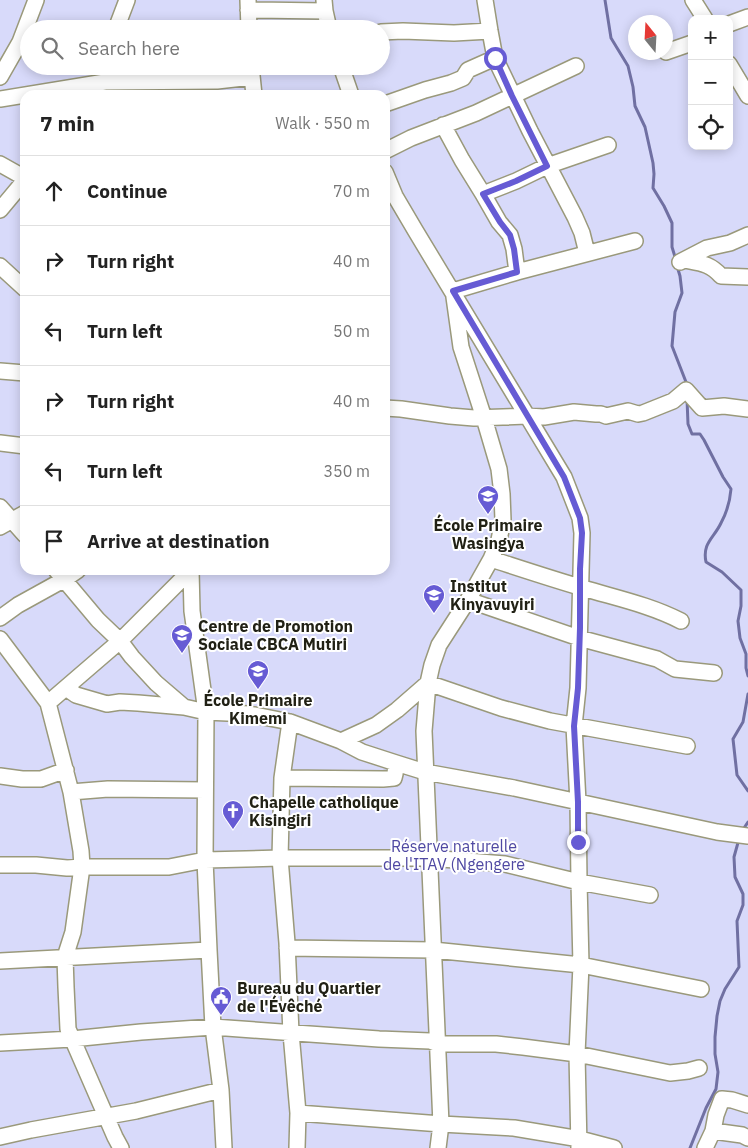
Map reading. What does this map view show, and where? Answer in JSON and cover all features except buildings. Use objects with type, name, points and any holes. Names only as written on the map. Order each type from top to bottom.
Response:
[{"type":"street","points":[[28,20],[36,0]]},
{"type":"street","points":[[119,20],[127,0]]},
{"type":"street","points":[[486,0],[495,58],[547,166],[575,217],[587,253]]},
{"type":"street","points":[[693,0],[702,15]]},
{"type":"street","points":[[249,20],[248,5],[325,6],[327,20]]},
{"type":"street","points":[[733,23],[748,17]]},
{"type":"street","points":[[390,32],[454,33],[490,31]]},
{"type":"street","points":[[0,77],[20,42]]},
{"type":"street","points":[[673,50],[688,44]]},
{"type":"street","points":[[390,102],[463,78],[468,70],[495,58]]},
{"type":"street","points":[[390,148],[411,138],[476,113],[576,66]]},
{"type":"street","points":[[733,71],[747,94]]},
{"type":"street","points":[[105,82],[106,75]]},
{"type":"street","points":[[62,90],[105,82],[217,80],[238,75]]},
{"type":"street","points":[[251,75],[253,90]]},
{"type":"street","points":[[344,75],[349,90]]},
{"type":"street","points":[[0,99],[20,96]]},
{"type":"street","points":[[443,125],[462,160],[510,235],[517,272]]},
{"type":"street","points":[[483,194],[547,166],[608,145]]},
{"type":"street","points":[[0,164],[20,176]]},
{"type":"street","points":[[390,184],[395,196],[564,477],[580,518],[582,533],[581,588],[578,688],[574,726],[578,802],[581,965],[577,1054],[579,1143]]},
{"type":"street","points":[[0,210],[20,185]]},
{"type":"street","points":[[748,235],[730,243],[707,248],[682,261],[705,264],[715,269],[721,276],[748,276]]},
{"type":"street","points":[[453,291],[635,241]]},
{"type":"street","points":[[0,266],[20,284]]},
{"type":"street","points":[[438,1148],[441,1124],[424,731],[428,683],[439,645],[468,600],[491,559],[499,540],[503,520],[499,469],[461,347],[453,291]]},
{"type":"street","points":[[0,371],[20,373]]},
{"type":"street","points":[[390,408],[484,418],[544,417],[574,412],[606,416],[628,411],[638,414],[643,413],[673,401],[686,390],[702,408],[724,406],[748,409]]},
{"type":"street","points":[[0,443],[20,445]]},
{"type":"street","points":[[0,507],[6,524],[20,533]]},
{"type":"street","points":[[6,524],[20,516]]},
{"type":"street","points":[[491,559],[641,605],[668,614],[681,621]]},
{"type":"street","points":[[0,618],[61,575],[98,620],[120,641],[156,683],[184,707]]},
{"type":"street","points":[[48,703],[120,641],[186,575]]},
{"type":"street","points":[[191,575],[192,611],[206,712],[205,860],[213,1027],[221,1090],[224,1148]]},
{"type":"street","points":[[468,600],[579,638],[657,659],[675,669],[714,672]]},
{"type":"street","points":[[0,639],[48,703],[66,770],[82,866],[73,932],[66,957],[68,1029],[121,1148]]},
{"type":"street","points":[[428,683],[501,708],[574,726],[687,746]]},
{"type":"street","points":[[341,740],[376,725],[397,710],[428,683]]},
{"type":"street","points":[[66,688],[76,695],[107,704],[138,703],[184,707],[206,712],[249,714],[290,722],[341,740],[362,752],[425,772],[514,788],[716,832],[748,836]]},
{"type":"street","points":[[290,722],[282,778],[280,858],[298,1113],[296,1148]]},
{"type":"street","points":[[282,778],[394,778],[396,764]]},
{"type":"street","points":[[0,776],[41,779],[66,770]]},
{"type":"street","points":[[71,792],[108,789],[205,790]]},
{"type":"street","points":[[0,865],[36,865],[67,868],[82,866],[169,867],[205,860],[429,858],[506,864],[579,882],[650,895]]},
{"type":"street","points":[[287,948],[433,950],[581,965],[701,989]]},
{"type":"street","points":[[0,961],[209,950]]},
{"type":"street","points":[[0,1043],[213,1027],[430,1041],[438,1044],[496,1044],[577,1054],[670,1073],[699,1068]]},
{"type":"street","points":[[0,1138],[31,1130],[136,1111],[221,1090]]},
{"type":"street","points":[[705,1148],[713,1132],[722,1100],[732,1100],[748,1106]]},
{"type":"street","points":[[298,1113],[514,1128],[579,1143],[614,1148]]},
{"type":"street","points":[[713,1132],[742,1135],[748,1138]]},
{"type":"green space","name":"Réserve naturelle de l'ITAV (Ngengere","points":[[0,0],[748,0],[748,1148],[0,1148]]},
{"type":"waterway","points":[[605,0],[611,38],[628,66],[635,106],[645,127],[653,163],[653,188],[672,223],[672,247],[676,260]]},
{"type":"waterway","points":[[677,266],[682,293],[675,312],[672,346],[687,385]]},
{"type":"waterway","points":[[687,399],[688,424],[692,434],[700,434],[731,489],[725,515],[709,541],[705,555],[706,562],[722,572],[741,590],[741,606],[738,621],[740,638],[746,654],[748,676]]},
{"type":"waterway","points":[[748,694],[743,722],[733,739],[737,775],[748,791]]},
{"type":"waterway","points":[[742,831],[748,822]]},
{"type":"waterway","points":[[690,1148],[716,1089],[718,1072],[715,1054],[717,1016],[725,989],[739,967],[737,921],[743,905],[743,894],[735,877],[734,857],[739,839]]},
{"type":"place","name":"École Primaire Wasingya","points":[[488,515]]},
{"type":"place","name":"Institut Kinyavuyiri","points":[[434,614]]},
{"type":"place","name":"Centre de Promotion Sociale CBCA Mutiri","points":[[182,654]]},
{"type":"place","name":"École Primaire Kimemi","points":[[258,690]]},
{"type":"place","name":"Chapelle catholique Kisingiri","points":[[233,830]]},
{"type":"place","name":"Bureau du Quartier de l'Évêché","points":[[221,1016]]},
{"type":"route","points":[[495,58],[547,166],[483,194],[510,235],[517,272],[453,291],[564,477],[580,518],[582,533],[580,628],[578,688],[574,726],[578,842]]}]
